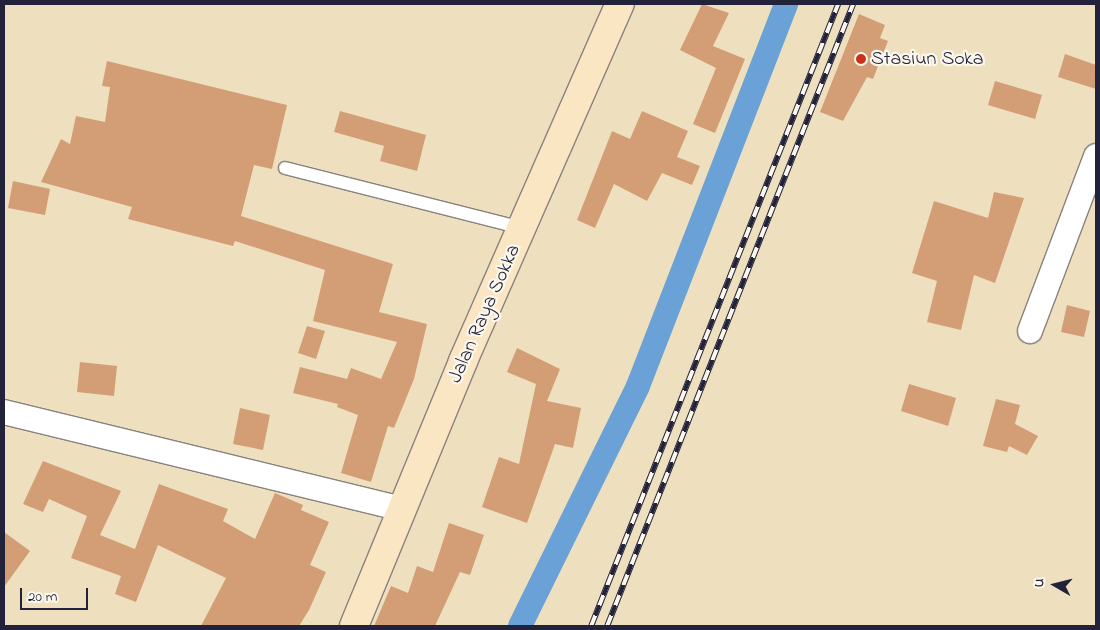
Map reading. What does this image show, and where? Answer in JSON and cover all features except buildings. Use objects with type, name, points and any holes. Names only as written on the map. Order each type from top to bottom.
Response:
[{"type":"main road","name":"Jalan Raya Sokka","points":[[354,626],[522,228],[620,4]]},
{"type":"street","points":[[1030,331],[1096,156]]},
{"type":"street","points":[[4,412],[403,509]]},
{"type":"lane","points":[[285,168],[522,228]]},
{"type":"waterway","points":[[520,626],[638,386],[786,4]]},
{"type":"railway","points":[[591,626],[838,4]]},
{"type":"railway","points":[[607,626],[853,4]]},
{"type":"place","name":"Stasiun Soka","points":[[861,59]]}]
